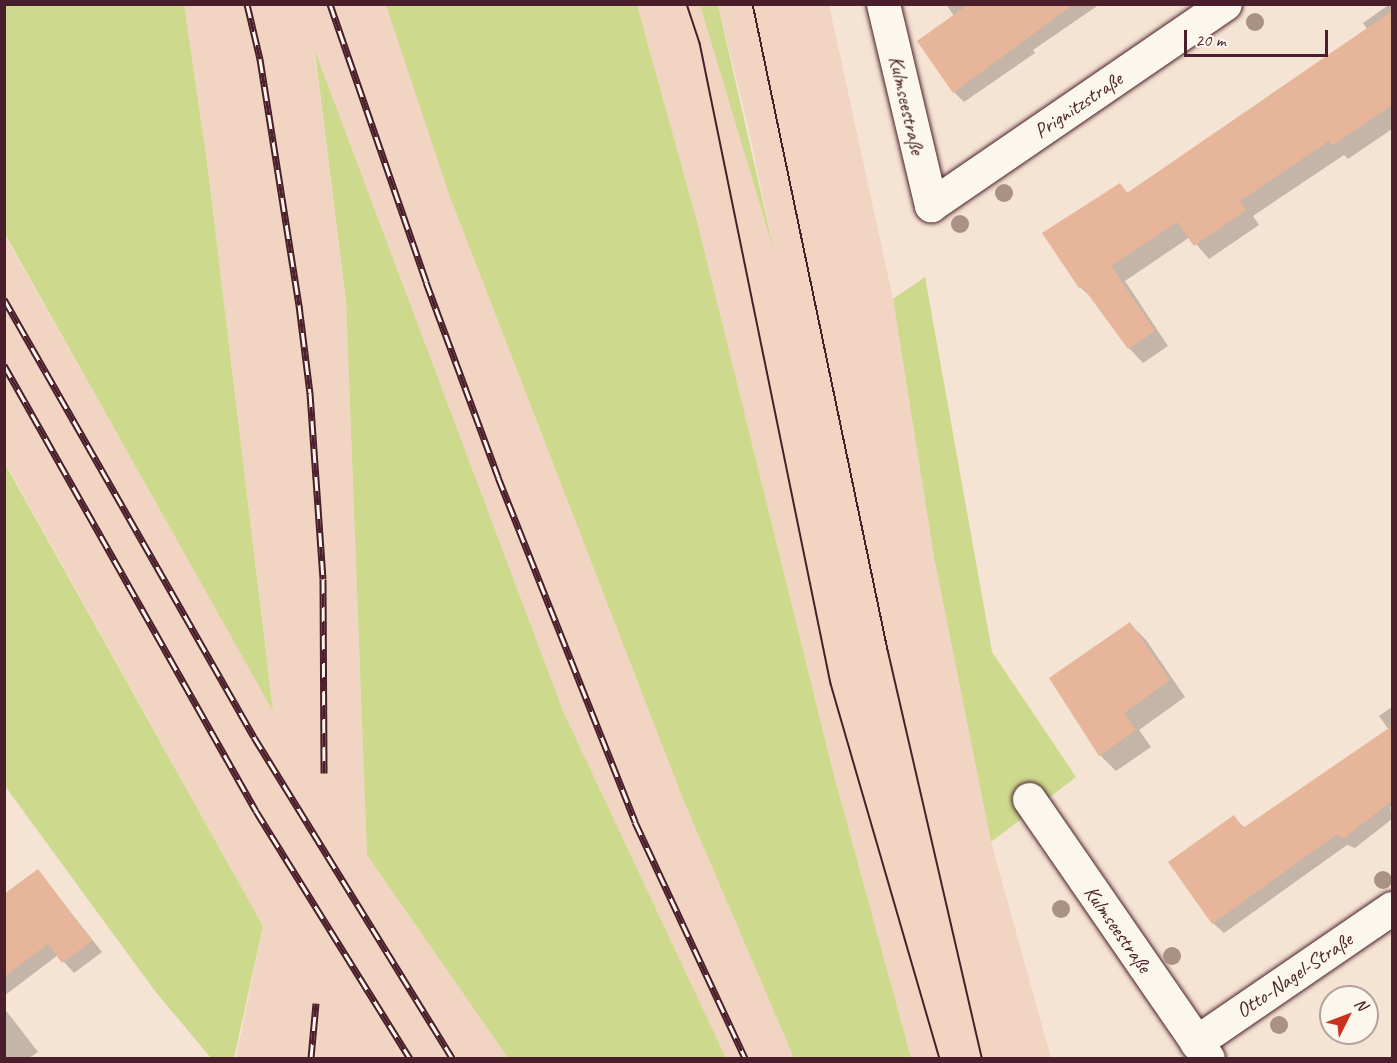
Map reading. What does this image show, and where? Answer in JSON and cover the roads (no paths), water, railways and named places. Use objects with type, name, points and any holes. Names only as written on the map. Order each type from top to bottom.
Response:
[{"type":"street","name":"Kulmseestraße","points":[[883,4],[931,205]]},
{"type":"street","name":"Prignitzstraße","points":[[931,205],[1225,4]]},
{"type":"street","name":"Kulmseestraße","points":[[1029,799],[1202,1050]]},
{"type":"street","name":"Otto-Nagel-Straße","points":[[1202,1050],[1392,908]]},
{"type":"tram line","points":[[687,4],[700,43],[831,684],[940,1058]]},
{"type":"tram line","points":[[753,4],[888,650],[982,1058]]},
{"type":"railway","points":[[247,4],[260,59],[299,305],[310,393],[323,579],[324,773]]},
{"type":"railway","points":[[330,4],[426,282],[498,477],[635,822],[745,1058]]},
{"type":"railway","points":[[4,299],[254,737],[452,1058]]},
{"type":"railway","points":[[4,365],[256,811],[410,1058]]},
{"type":"railway","points":[[311,1058],[316,1003]]}]
